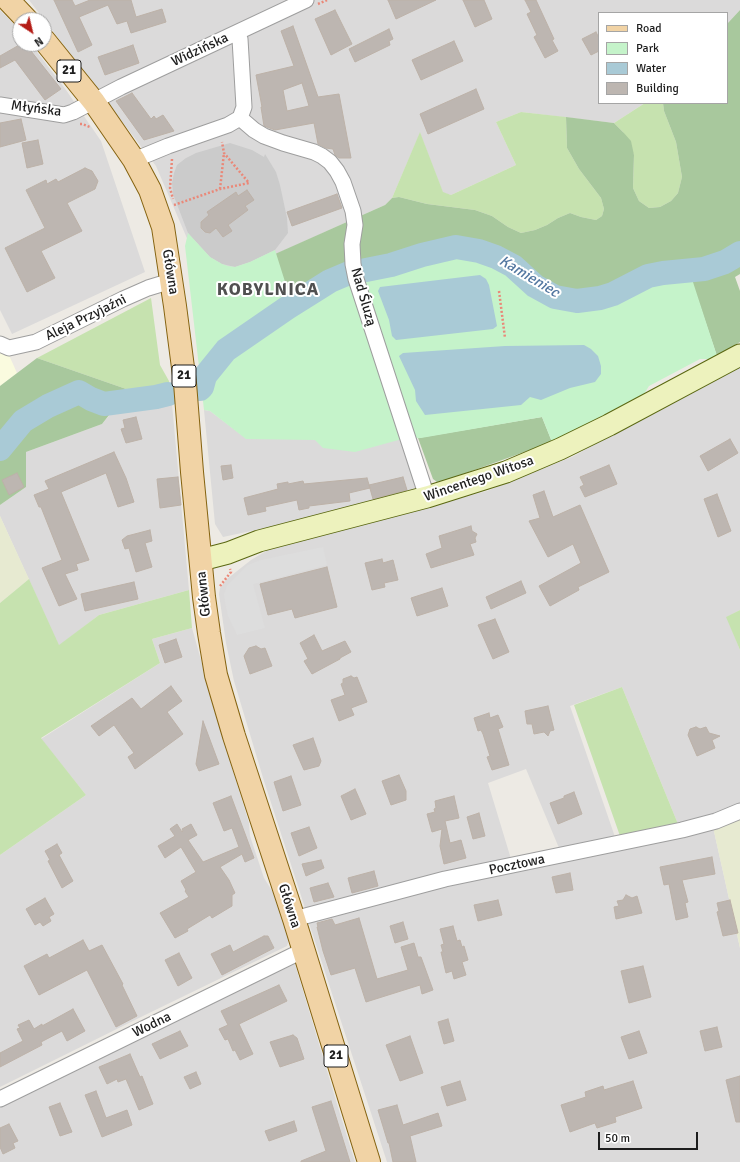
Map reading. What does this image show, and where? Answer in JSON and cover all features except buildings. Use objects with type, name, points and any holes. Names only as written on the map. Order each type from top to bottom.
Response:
[{"type":"main road","points":[[8,0],[19,12]]},
{"type":"main road","name":"Główna","points":[[52,50],[94,102],[134,160],[150,190],[162,227],[175,306],[185,383],[201,560],[209,633],[216,675],[234,736],[304,950],[369,1162]]},
{"type":"street","name":"Widzińska","points":[[94,102],[306,0]]},
{"type":"street","points":[[134,160],[168,146],[228,125],[240,118],[244,107],[240,39],[237,33]]},
{"type":"street","name":"Młyńska","points":[[0,105],[64,115],[94,102]]},
{"type":"street","name":"Nad Śluzą","points":[[240,118],[264,136],[322,156],[330,162],[343,182],[353,211],[355,225],[352,244],[353,264],[356,279],[427,497]]},
{"type":"street","name":"Aleja Przyjaźni","points":[[0,344],[9,348],[36,342],[123,299],[148,288],[171,281]]},
{"type":"street","name":"Wincentego Witosa","points":[[201,560],[228,553],[259,541],[427,497],[506,472],[560,449],[608,425],[740,355]]},
{"type":"street","name":"Pocztowa","points":[[294,919],[445,879],[682,830],[716,821],[740,812]]},
{"type":"street","name":"Wodna","points":[[0,1099],[304,950]]},
{"type":"path","points":[[220,128],[224,153],[220,189]]},
{"type":"path","points":[[174,205],[220,189],[249,183],[224,153]]},
{"type":"path","points":[[499,291],[505,338]]},
{"type":"shaded area","points":[[29,0],[740,0],[740,10],[728,23],[728,12],[598,12],[598,104],[643,104],[614,123],[521,112],[496,122],[516,165],[451,195],[443,193],[420,133],[392,198],[385,205],[207,285],[156,166],[52,30],[52,12],[38,12]]},
{"type":"shaded area","points":[[0,10],[12,22],[12,52],[37,52],[66,90],[101,141],[145,272],[12,334],[0,310]]},
{"type":"shaded area","points":[[230,143],[252,150],[264,157],[265,154],[276,172],[280,185],[287,218],[288,233],[275,250],[250,262],[235,267],[222,264],[210,257],[188,233],[173,194],[172,183],[177,165],[186,158],[196,153]]},
{"type":"shaded area","points":[[0,335],[17,373],[0,386]]},
{"type":"shaded area","points":[[740,365],[740,610],[727,617],[740,650],[740,805],[725,812],[678,824],[622,687],[570,706],[615,837],[559,848],[526,769],[488,783],[511,859],[305,908],[264,781],[234,681],[226,643],[219,594],[220,588],[227,579],[251,560],[273,547],[487,491],[572,457]]},
{"type":"shaded area","points":[[172,404],[189,590],[99,615],[59,646],[0,516],[0,505],[26,487],[26,452],[102,424],[114,410]]},
{"type":"shaded area","points":[[204,410],[210,411],[247,439],[402,439],[416,490],[279,525],[223,537],[215,524]]},
{"type":"shaded area","points":[[0,516],[29,579],[0,603]]},
{"type":"shaded area","points":[[323,547],[327,565],[253,584],[265,628],[237,635],[228,616],[225,602],[224,594],[227,586],[248,565],[261,560]]},
{"type":"shaded area","points":[[192,628],[249,823],[250,836],[264,878],[274,894],[289,940],[287,946],[0,1087],[0,855],[86,795],[41,739],[160,663],[152,639]]},
{"type":"shaded area","points":[[740,817],[740,948],[713,827]]},
{"type":"shaded area","points":[[713,827],[740,948],[740,1162],[387,1162],[308,920],[488,877]]},
{"type":"shaded area","points":[[295,964],[355,1162],[0,1162],[0,1103],[118,1045]]},
{"type":"green space","points":[[740,10],[740,274],[735,277],[740,291],[740,342],[717,356],[690,276],[649,281],[606,302],[562,303],[534,288],[507,266],[484,255],[456,251],[340,280],[293,307],[275,254],[385,205],[392,198],[399,197],[427,204],[475,210],[492,216],[508,227],[521,233],[535,230],[570,213],[596,220],[602,216],[604,209],[601,198],[579,169],[567,148],[566,117],[614,123],[631,141],[634,155],[633,188],[639,201],[649,208],[660,207],[671,201],[678,193],[682,177],[676,142],[664,111],[663,104],[728,104],[728,23]]},
{"type":"green space","points":[[643,104],[663,104],[664,111],[676,142],[682,177],[678,193],[671,201],[660,207],[649,208],[639,201],[633,188],[634,155],[623,132],[614,123]]},
{"type":"green space","points":[[521,112],[566,117],[567,148],[579,169],[601,198],[604,209],[602,216],[596,220],[570,213],[535,230],[521,233],[508,227],[492,216],[475,210],[427,204],[399,197],[392,198],[420,132],[443,192],[451,195],[516,165],[496,122]]},
{"type":"green space","points":[[188,233],[210,257],[228,266],[235,267],[250,262],[275,250],[293,307],[340,280],[456,251],[484,255],[507,266],[534,288],[562,303],[606,302],[649,281],[691,276],[717,356],[711,359],[700,359],[649,386],[644,394],[552,442],[542,417],[421,438],[402,439],[355,452],[323,448],[315,440],[246,439],[210,411],[204,410],[185,246]]},
{"type":"green space","points":[[151,298],[160,365],[169,381],[172,404],[114,410],[129,390],[37,358]]},
{"type":"green space","points":[[37,358],[129,390],[102,424],[26,452],[26,487],[0,505],[0,386]]},
{"type":"green space","points":[[542,417],[552,442],[444,481],[437,482],[433,479],[418,438]]},
{"type":"green space","points":[[29,579],[59,645],[99,615],[189,590],[192,628],[152,639],[160,663],[41,738],[86,795],[0,855],[0,603]]},
{"type":"green space","points":[[740,610],[740,650],[726,617]]},
{"type":"green space","points":[[622,687],[678,824],[620,836],[574,705]]},
{"type":"water","points":[[480,275],[486,279],[489,285],[497,326],[493,329],[396,340],[392,336],[389,320],[378,291],[380,287]]},
{"type":"water","points":[[584,345],[598,356],[601,366],[601,374],[595,382],[570,388],[541,400],[530,397],[521,405],[425,415],[416,401],[415,390],[399,356],[403,353],[505,346]]},
{"type":"waterway","name":"Kamieniec","points":[[361,271],[391,265],[422,255],[456,247],[479,251],[496,257],[513,266],[535,286],[555,297],[577,301],[600,298],[613,294],[648,276],[704,269],[725,262],[740,253]]},
{"type":"waterway","name":"Kamieniec","points":[[200,389],[205,376],[226,350],[287,308],[330,281],[349,273]]},
{"type":"waterway","name":"Kamieniec","points":[[0,449],[23,421],[48,406],[79,392],[104,404],[168,394]]},
{"type":"district","name":"KOBYLNICA","points":[[268,290]]}]
